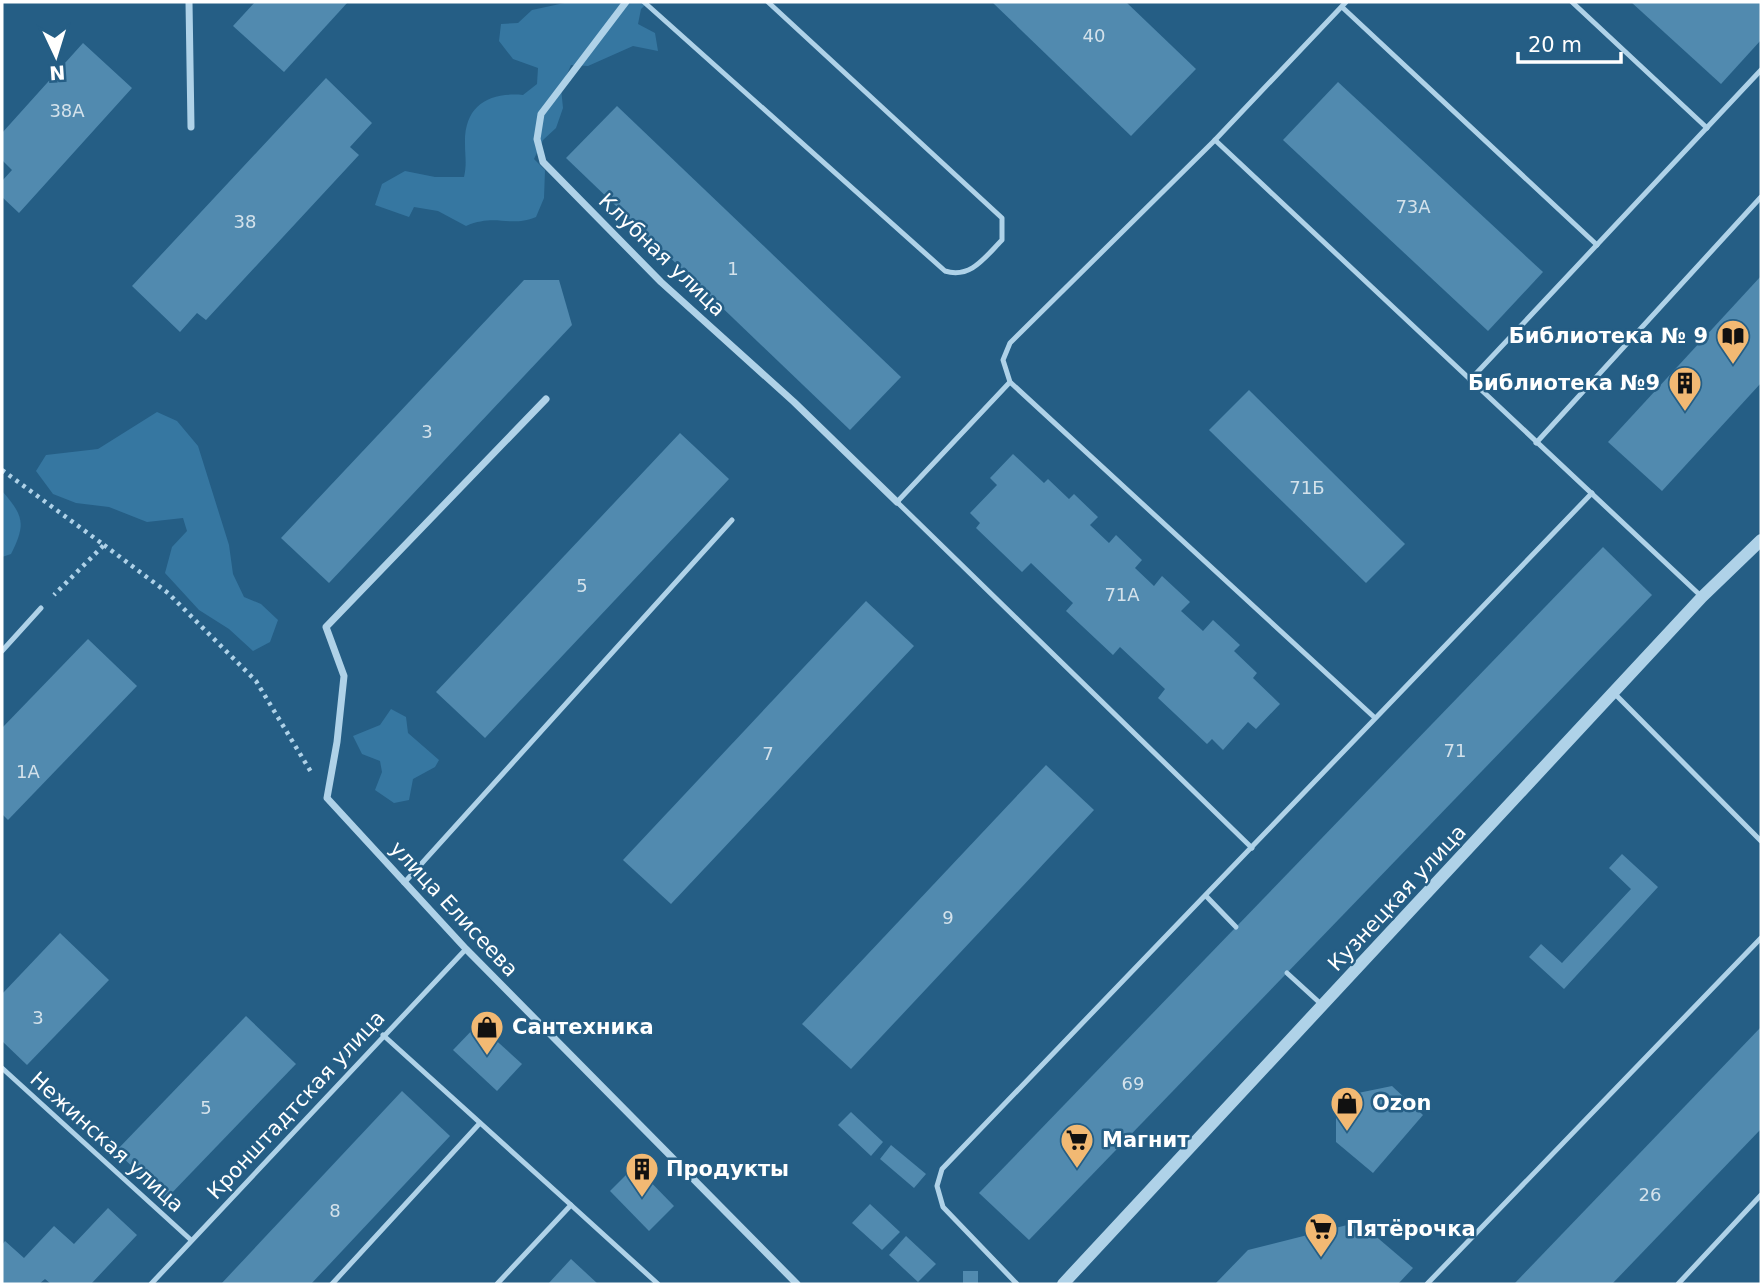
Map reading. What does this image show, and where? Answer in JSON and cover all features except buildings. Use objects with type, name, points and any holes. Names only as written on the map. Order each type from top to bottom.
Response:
[{"type":"street","points":[[189,2],[191,127]]},
{"type":"street","name":"Клубная улица","points":[[626,2],[541,114],[537,139],[543,162],[661,282],[794,402],[897,502]]},
{"type":"street","points":[[327,798],[337,742],[344,676],[326,627],[546,399]]},
{"type":"street","name":"Кузнецкая улица","points":[[1063,1284],[1702,597],[1761,540]]},
{"type":"street","name":"улица Елисеева","points":[[327,798],[466,949],[797,1284]]},
{"type":"lane","points":[[645,2],[945,271],[957,275],[968,273],[1002,240],[1002,218],[768,2]]},
{"type":"lane","points":[[1572,2],[1707,128]]},
{"type":"lane","points":[[1374,717],[1010,382],[1003,360],[1010,343],[1215,141],[1344,4],[1597,245]]},
{"type":"lane","points":[[1469,380],[1761,70]]},
{"type":"lane","points":[[1215,141],[1702,597]]},
{"type":"lane","points":[[1536,443],[1761,197]]},
{"type":"lane","points":[[1010,382],[897,502],[1252,848]]},
{"type":"lane","points":[[1017,1284],[943,1207],[937,1186],[942,1169],[1207,897],[1374,717],[1592,493]]},
{"type":"lane","points":[[404,883],[732,520]]},
{"type":"lane","points":[[2,651],[41,608]]},
{"type":"lane","points":[[1614,693],[1761,841]]},
{"type":"lane","points":[[1207,897],[1236,927]]},
{"type":"lane","points":[[1427,1284],[1761,938]]},
{"type":"lane","name":"Кронштадтская улица","points":[[151,1284],[466,949]]},
{"type":"lane","points":[[1287,973],[1323,1006]]},
{"type":"lane","points":[[383,1035],[657,1284]]},
{"type":"lane","name":"Нежинская улица","points":[[2,1068],[191,1240]]},
{"type":"lane","points":[[332,1284],[480,1123]]},
{"type":"lane","points":[[1678,1284],[1761,1195]]},
{"type":"lane","points":[[497,1284],[571,1205]]},
{"type":"path","points":[[2,470],[168,593],[256,681],[327,798]]},
{"type":"path","points":[[41,608],[104,545]]},
{"type":"shaded area","points":[[569,2],[648,2],[641,9],[638,24],[655,33],[658,51],[633,46],[588,66],[571,65],[561,88],[563,108],[556,128],[543,140],[534,159],[545,170],[544,198],[536,217],[518,221],[477,222],[466,226],[438,211],[414,207],[409,217],[375,205],[382,184],[405,171],[435,177],[464,177],[466,131],[474,111],[489,99],[523,95],[537,84],[538,68],[513,59],[499,41],[501,24],[518,23],[532,10]]},
{"type":"shaded area","points":[[157,412],[177,421],[198,446],[229,545],[233,574],[244,597],[261,604],[278,620],[270,642],[253,651],[229,629],[199,610],[165,573],[172,547],[187,531],[183,518],[147,522],[109,507],[76,503],[53,494],[36,471],[46,455],[98,449]]},
{"type":"shaded area","points":[[2,491],[15,507],[21,527],[11,554],[2,557]]},
{"type":"shaded area","points":[[391,709],[406,717],[408,733],[439,760],[435,767],[413,779],[409,800],[394,803],[375,790],[382,772],[380,761],[362,754],[353,736],[380,725]]},
{"type":"place","name":"Библиотека № 9","points":[[1733,366]]},
{"type":"place","name":"Библиотека №9","points":[[1685,413]]},
{"type":"place","name":"Сантехника","points":[[487,1057]]},
{"type":"place","name":"Ozon","points":[[1347,1133]]},
{"type":"place","name":"Магнит","points":[[1077,1170]]},
{"type":"place","name":"Продукты","points":[[642,1199]]},
{"type":"place","name":"Пятёрочка","points":[[1321,1259]]}]
